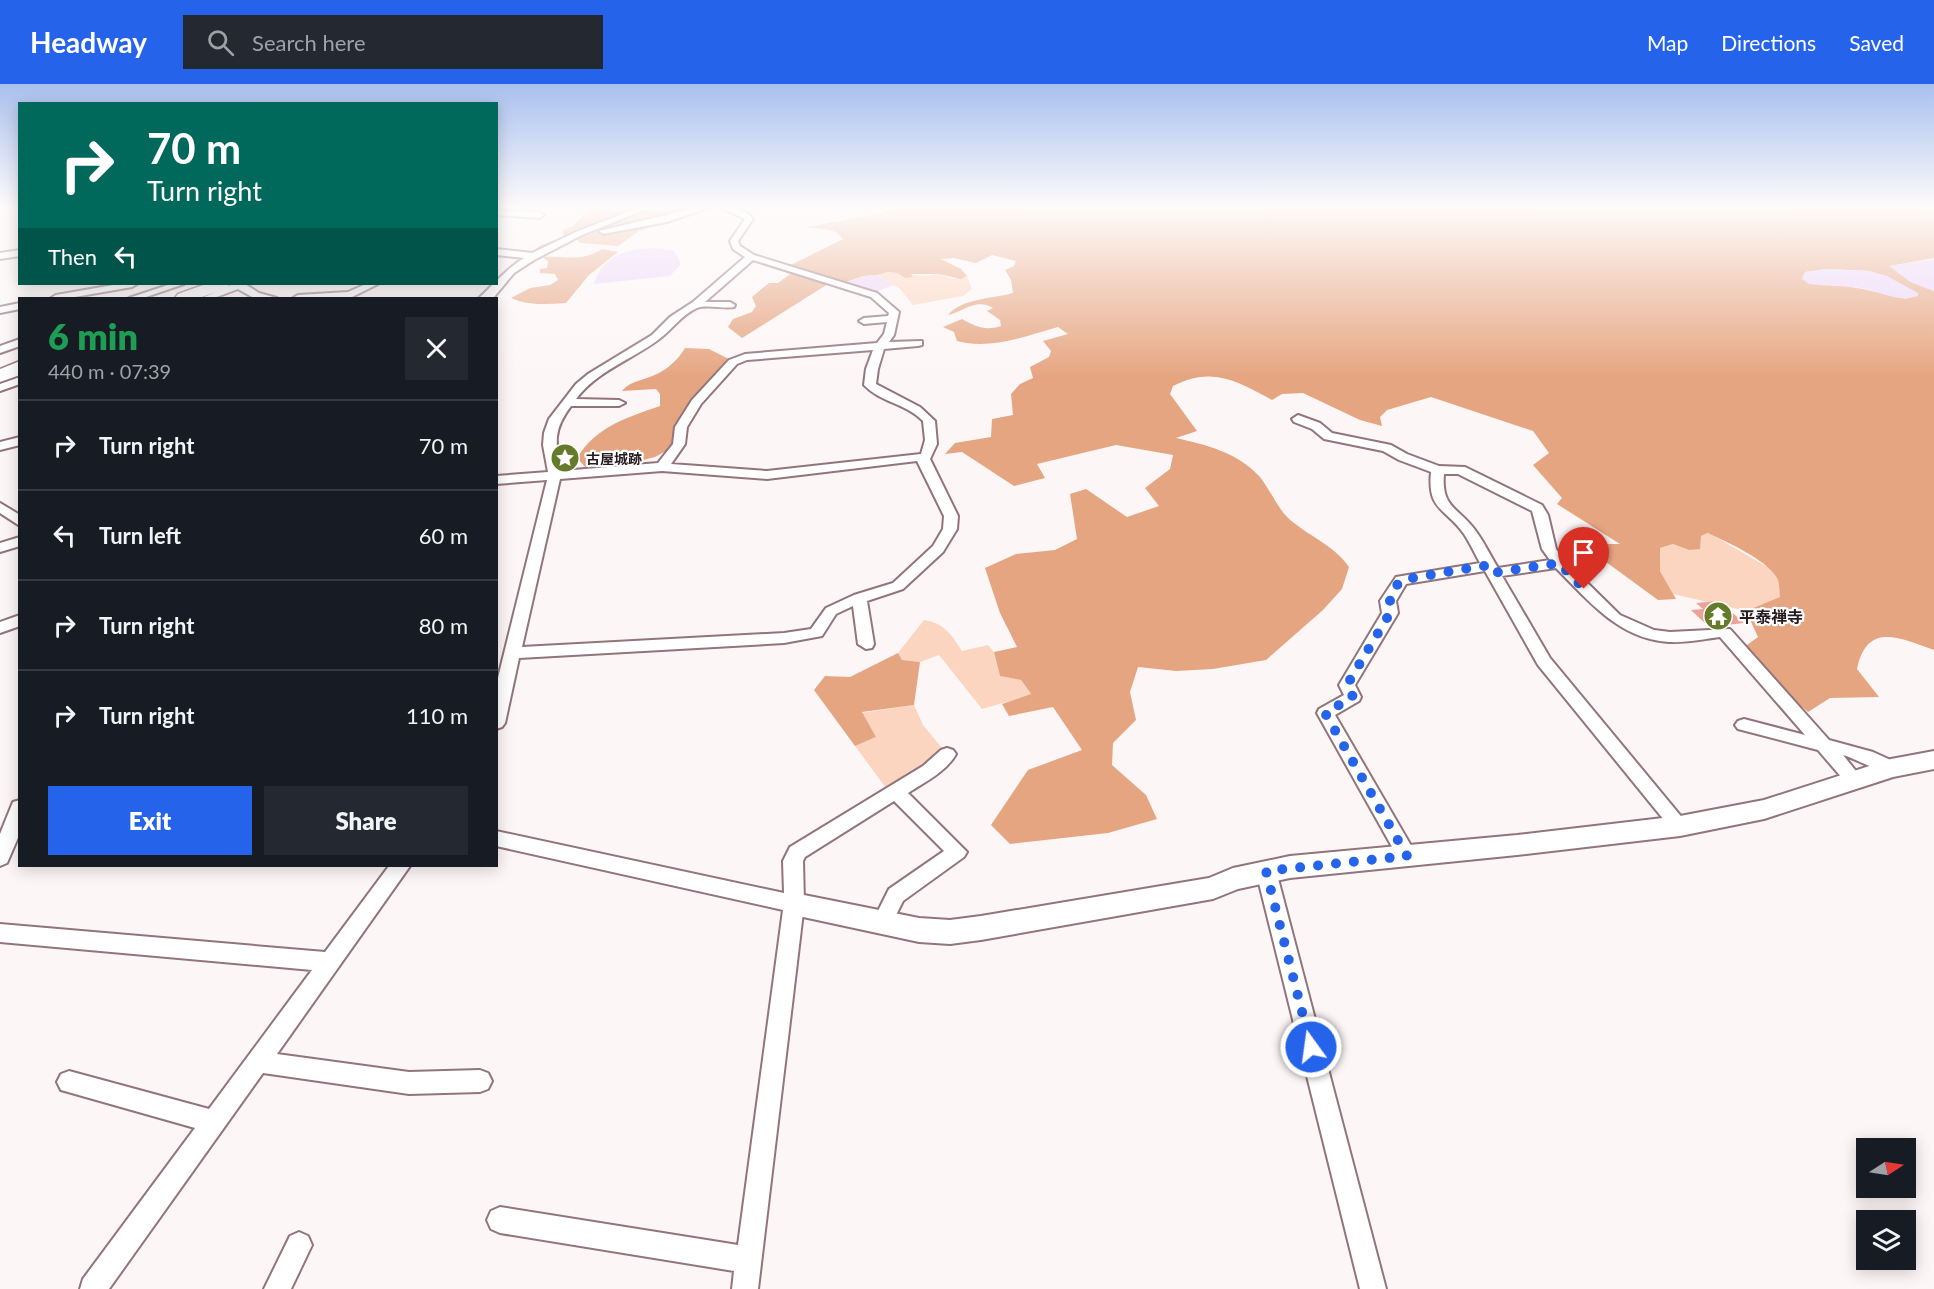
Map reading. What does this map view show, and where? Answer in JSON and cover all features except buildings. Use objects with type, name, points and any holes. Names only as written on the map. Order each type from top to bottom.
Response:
[{"type":"highway","points":[[188,297],[231,285]]},
{"type":"highway","points":[[0,364],[18,358]]},
{"type":"highway","points":[[0,374],[18,367]]},
{"type":"street","points":[[486,297],[499,289],[504,278],[520,264]]},
{"type":"street","points":[[704,307],[744,264]]},
{"type":"street","points":[[774,264],[874,295],[894,312],[890,335],[880,346],[872,369],[870,385],[882,395],[916,410],[928,419],[932,428],[930,450],[924,459]]},
{"type":"street","points":[[61,297],[127,285]]},
{"type":"street","points":[[137,297],[176,285]]},
{"type":"street","points":[[209,297],[233,285]]},
{"type":"street","points":[[236,285],[251,297]]},
{"type":"street","points":[[350,297],[371,285]]},
{"type":"street","points":[[498,716],[515,652],[555,474],[549,445],[555,419],[566,402],[592,376],[656,337],[674,319],[704,307],[730,305]]},
{"type":"street","points":[[0,310],[18,306]]},
{"type":"street","points":[[864,321],[892,319]]},
{"type":"street","points":[[0,350],[18,343]]},
{"type":"street","points":[[662,467],[679,444],[681,427],[696,402],[733,362],[745,357],[918,343]]},
{"type":"street","points":[[0,388],[18,381]]},
{"type":"street","points":[[566,402],[619,403]]},
{"type":"street","points":[[1298,418],[1316,426],[1328,436],[1387,448],[1403,457],[1438,470],[1460,470],[1537,508],[1541,515],[1549,549],[1559,563],[1608,613],[1628,625],[1651,634],[1670,637],[1724,632],[1855,781]]},
{"type":"street","points":[[0,446],[18,442]]},
{"type":"street","points":[[498,480],[662,467],[754,476],[918,457],[924,459],[951,516],[950,530],[938,549],[898,586],[859,598],[831,611],[816,633],[794,637],[515,652]]},
{"type":"street","points":[[1438,470],[1436,490],[1444,506],[1469,531],[1544,661],[1680,826]]},
{"type":"street","points":[[0,507],[18,520]]},
{"type":"street","points":[[0,548],[18,542]]},
{"type":"street","points":[[1407,856],[1325,713],[1353,697],[1347,685],[1390,613],[1388,601],[1401,580],[1559,563]]},
{"type":"street","points":[[859,598],[866,644]]},
{"type":"street","points":[[0,628],[18,621]]},
{"type":"street","points":[[1744,725],[1792,739],[1872,756],[1891,768]]},
{"type":"street","points":[[745,1289],[794,904],[793,861],[797,852],[929,771],[947,754]]},
{"type":"street","points":[[498,838],[882,923],[919,930],[950,932],[1213,888],[1233,879],[1266,871],[1680,826],[1764,809],[1891,768],[1934,760]]},
{"type":"street","points":[[882,923],[896,895],[957,852],[896,792]]},
{"type":"street","points":[[0,858],[18,812]]},
{"type":"street","points":[[93,1289],[399,867]]},
{"type":"street","points":[[1266,871],[1373,1289]]},
{"type":"street","points":[[0,933],[330,962]]},
{"type":"street","points":[[258,1062],[409,1083],[480,1081]]},
{"type":"street","points":[[69,1082],[214,1122]]},
{"type":"street","points":[[500,1220],[750,1260]]},
{"type":"street","points":[[277,1289],[299,1245]]},
{"type":"shaded area","points":[[548,264],[603,264],[589,275],[566,303],[531,303],[511,298],[530,288],[550,285],[558,280],[555,274],[540,273],[540,269],[547,268]]},
{"type":"shaded area","points":[[681,264],[670,276],[594,284],[603,266]]},
{"type":"shaded area","points":[[951,264],[961,269],[967,276],[961,279],[939,274],[911,274],[913,277],[905,278],[898,273],[888,272],[864,276],[843,283],[789,266]]},
{"type":"shaded area","points":[[1900,264],[1890,266],[1911,282],[1934,291],[1934,650],[1897,638],[1877,639],[1868,644],[1857,669],[1879,697],[1830,698],[1808,712],[1743,648],[1758,637],[1746,611],[1780,597],[1778,580],[1772,571],[1746,552],[1708,533],[1701,536],[1700,549],[1689,550],[1673,544],[1660,548],[1660,571],[1676,599],[1658,600],[1591,551],[1599,544],[1620,544],[1557,504],[1562,498],[1533,465],[1549,453],[1533,431],[1431,397],[1387,410],[1380,417],[1382,426],[1360,420],[1303,393],[1282,394],[1272,400],[1224,378],[1200,377],[1173,386],[1170,394],[1197,431],[1176,438],[1231,455],[1259,476],[1288,518],[1336,553],[1349,567],[1342,589],[1323,610],[1266,660],[1213,669],[1176,671],[1138,667],[1130,692],[1136,720],[1113,743],[1112,765],[1146,795],[1157,819],[1108,833],[1010,844],[991,825],[1028,770],[1082,750],[1053,707],[1009,716],[1002,704],[1031,694],[1021,680],[1000,676],[994,652],[1017,647],[1000,613],[985,568],[1016,554],[1055,550],[1077,539],[1070,494],[1086,489],[1127,517],[1159,506],[1145,488],[1170,469],[1173,455],[1116,445],[1037,464],[1045,478],[1014,486],[962,452],[945,454],[955,443],[991,437],[992,419],[1013,415],[1011,394],[1020,384],[1033,378],[1030,367],[1049,357],[1051,351],[1043,341],[1068,334],[1058,327],[1008,341],[982,344],[957,341],[954,332],[943,327],[962,319],[981,327],[1001,326],[1000,320],[987,311],[993,308],[987,305],[976,305],[948,315],[954,309],[969,302],[1013,293],[1011,280],[1005,270],[1014,266]],"holes":[[[1827,269],[1870,271],[1907,299],[1863,289],[1802,279],[1805,272]]]},
{"type":"shaded area","points":[[1934,264],[1934,291],[1911,282],[1889,266]]},
{"type":"shaded area","points":[[1827,269],[1870,271],[1887,276],[1918,293],[1918,296],[1896,298],[1862,288],[1809,284],[1802,279],[1805,272]]},
{"type":"shaded area","points":[[793,272],[828,284],[742,338],[728,327],[733,319],[752,312],[756,306],[752,297],[769,283],[778,283]]},
{"type":"shaded area","points":[[888,272],[926,276],[939,274],[953,279],[967,276],[972,289],[963,296],[913,305],[900,289],[876,274]]},
{"type":"shaded area","points":[[877,275],[894,285],[875,292],[843,283],[864,276]]},
{"type":"shaded area","points":[[685,348],[709,349],[729,359],[692,401],[670,449],[655,457],[616,467],[587,469],[577,458],[594,438],[613,425],[660,406],[660,394],[656,389],[622,391],[631,384],[664,370],[678,358]]},
{"type":"shaded area","points":[[1709,533],[1769,568],[1779,580],[1780,598],[1746,611],[1673,594],[1660,571],[1660,548],[1673,544],[1689,550],[1701,536]]},
{"type":"shaded area","points":[[924,620],[937,624],[947,631],[962,651],[988,645],[994,652],[1000,676],[1021,680],[1031,695],[982,709],[939,655],[920,662],[902,660],[898,653]]},
{"type":"shaded area","points":[[898,653],[902,660],[920,662],[914,705],[862,712],[876,737],[855,746],[814,690],[825,676],[850,677]]},
{"type":"shaded area","points":[[914,705],[923,725],[947,754],[886,788],[855,746],[876,737],[861,713]]},
{"type":"place","name":"古屋城跡","points":[[565,458]]},
{"type":"place","name":"平泰禅寺","points":[[1718,616]]},
{"type":"route","points":[[1311,1047],[1266,871],[1407,856],[1325,713],[1353,697],[1347,685],[1390,613],[1388,601],[1396,586],[1401,580],[1482,566],[1489,566],[1493,573],[1559,563],[1584,589]]}]
